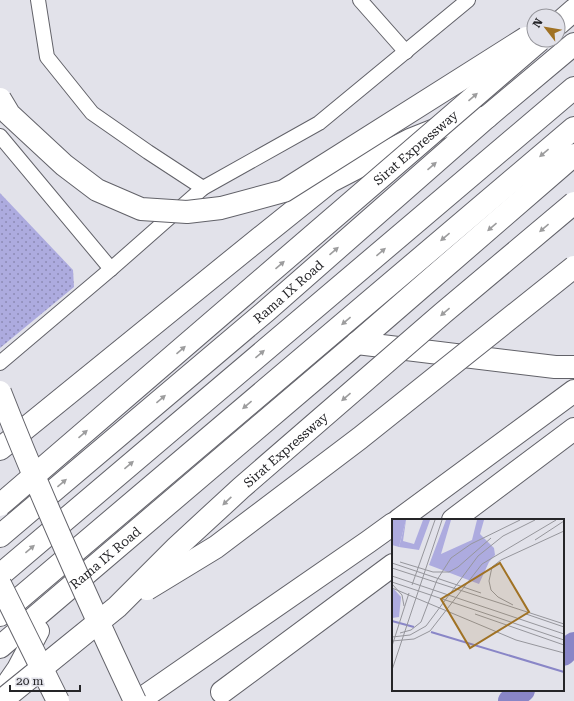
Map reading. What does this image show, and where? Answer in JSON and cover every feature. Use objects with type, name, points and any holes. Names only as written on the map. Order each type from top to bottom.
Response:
[{"type":"main road","points":[[566,17],[574,10]]},
{"type":"main road","points":[[0,99],[9,114],[58,160],[98,190],[141,209],[187,212],[221,208],[284,191],[526,37]]},
{"type":"main road","name":"Rama IX Road","points":[[0,536],[266,311],[487,117],[574,44]]},
{"type":"main road","name":"Sirat Expressway","points":[[0,505],[531,48]]},
{"type":"main road","points":[[0,575],[574,88]]},
{"type":"main road","points":[[0,449],[331,181],[410,140],[450,124],[487,117]]},
{"type":"main road","name":"Rama IX Road","points":[[0,615],[574,128]]},
{"type":"main road","name":"Rama IX Road","points":[[0,647],[358,343],[574,156]]},
{"type":"main road","name":"Sirat Expressway","points":[[1,701],[116,607],[177,547],[241,488],[443,313],[574,203]]},
{"type":"main road","points":[[116,607],[216,547],[360,438],[574,267]]},
{"type":"main road","points":[[358,343],[555,367],[574,367]]},
{"type":"main road","points":[[400,519],[574,391]]},
{"type":"main road","points":[[0,392],[28,462],[86,596],[136,701],[392,525]]},
{"type":"main road","points":[[454,519],[574,429]]},
{"type":"main road","points":[[222,692],[392,565]]},
{"type":"main road","points":[[0,584],[58,701]]},
{"type":"main road","points":[[0,695],[18,669],[56,599]]},
{"type":"lane","points":[[38,0],[47,57],[92,113],[203,188]]},
{"type":"lane","points":[[360,0],[406,52]]},
{"type":"lane","points":[[0,363],[111,269],[203,188],[319,123],[468,0]]},
{"type":"lane","points":[[0,136],[111,269]]},
{"type":"shaded area","points":[[0,193],[73,270],[74,287],[0,348]]},
{"type":"waterway","points":[[564,653],[574,644]]},
{"type":"waterway","points":[[510,701],[522,691]]}]
